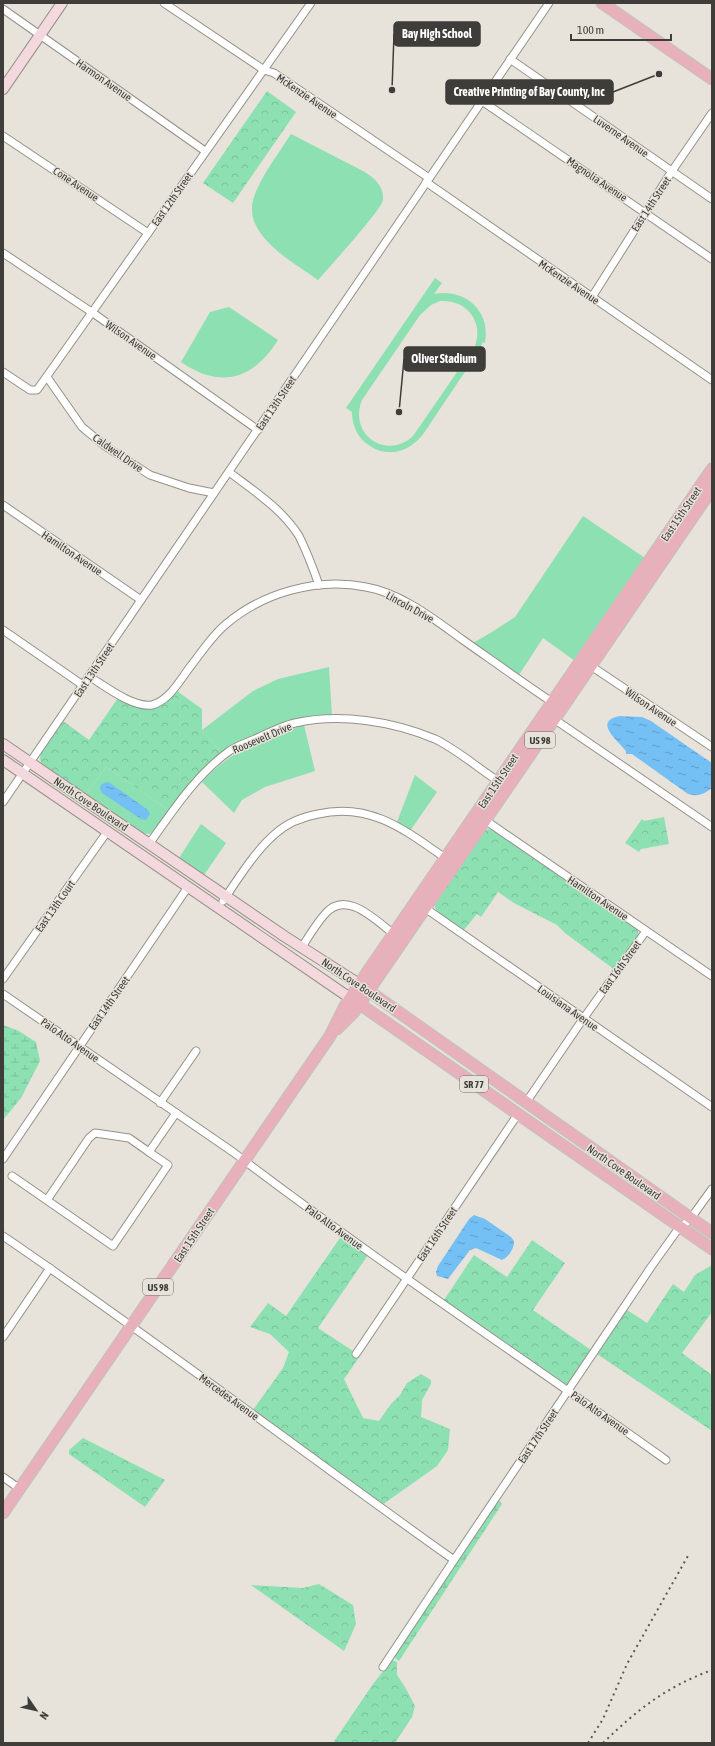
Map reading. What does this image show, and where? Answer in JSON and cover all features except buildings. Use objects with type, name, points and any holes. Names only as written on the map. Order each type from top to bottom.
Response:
[{"type":"main road","points":[[3,89],[62,3]]},
{"type":"main road","points":[[602,3],[712,79]]},
{"type":"main road","name":"East 15th Street","points":[[364,988],[394,934],[445,858],[507,788],[554,719],[557,706],[582,659],[617,617],[706,490],[712,469]]},
{"type":"main road","name":"East 15th Street","points":[[3,1513],[330,1036],[354,1012],[355,1001],[425,908],[455,865],[498,781],[545,713],[557,706],[591,666],[617,617]]},
{"type":"main road","points":[[582,659],[591,666]]},
{"type":"main road","points":[[545,713],[554,719]]},
{"type":"main road","name":"North Cove Boulevard","points":[[3,744],[149,844],[224,898],[242,908],[364,988],[527,1101],[712,1233]]},
{"type":"main road","name":"North Cove Boulevard","points":[[3,760],[355,1001],[712,1249]]},
{"type":"main road","points":[[498,781],[507,788]]},
{"type":"main road","points":[[445,858],[455,865]]},
{"type":"main road","points":[[188,887],[200,887],[224,898]]},
{"type":"main road","points":[[415,902],[425,908]]},
{"type":"street","name":"McKenzie Avenue","points":[[164,3],[264,70],[274,73],[712,380]]},
{"type":"street","name":"East 12th Street","points":[[3,372],[30,390],[37,390],[47,378],[311,3]]},
{"type":"street","name":"East 13th Street","points":[[3,802],[84,686],[427,180],[549,3]]},
{"type":"street","name":"Harmon Avenue","points":[[3,9],[205,152]]},
{"type":"street","name":"Luverne Avenue","points":[[510,59],[712,199]]},
{"type":"street","name":"Magnolia Avenue","points":[[482,101],[712,259]]},
{"type":"street","name":"East 14th Street","points":[[592,297],[645,212],[712,113]]},
{"type":"street","name":"Cone Avenue","points":[[3,136],[148,233]]},
{"type":"street","name":"Wilson Avenue","points":[[3,253],[93,313],[258,430]]},
{"type":"street","name":"Caldwell Drive","points":[[47,378],[82,426],[105,446],[150,475],[189,488],[214,493]]},
{"type":"street","points":[[229,472],[269,502],[285,517],[301,542],[319,585]]},
{"type":"street","name":"Hamilton Avenue","points":[[3,505],[142,600]]},
{"type":"street","name":"Lincoln Drive","points":[[90,677],[129,700],[146,705],[154,704],[168,696],[206,646],[224,626],[243,611],[262,600],[292,590],[319,585],[367,587],[405,602],[437,622],[557,706]]},
{"type":"street","points":[[3,630],[84,686]]},
{"type":"street","name":"Wilson Avenue","points":[[591,666],[712,747]]},
{"type":"street","name":"Roosevelt Drive","points":[[149,844],[198,780],[218,761],[229,752],[240,746],[294,723],[345,719],[378,722],[400,728],[435,739],[498,781]]},
{"type":"street","points":[[554,719],[712,827]]},
{"type":"street","points":[[224,898],[274,834],[295,821],[321,813],[347,811],[383,819],[398,826],[445,858]]},
{"type":"street","name":"Hamilton Avenue","points":[[480,817],[712,976]]},
{"type":"street","name":"East 13th Court","points":[[3,979],[107,832]]},
{"type":"street","name":"East 14th Street","points":[[3,1159],[188,887]]},
{"type":"street","points":[[302,948],[325,913],[332,907],[341,904],[356,907],[394,934]]},
{"type":"street","name":"Louisiana Avenue","points":[[425,908],[712,1107]]},
{"type":"street","name":"East 16th Street","points":[[527,1101],[583,1018],[646,931]]},
{"type":"street","name":"Palo Alto Avenue","points":[[3,994],[176,1113],[408,1279],[666,1460]]},
{"type":"street","points":[[160,1103],[196,1051]]},
{"type":"street","points":[[149,1152],[176,1113]]},
{"type":"street","name":"East 16th Street","points":[[356,1354],[518,1114]]},
{"type":"street","points":[[12,1176],[113,1246],[168,1165],[129,1138],[95,1133],[89,1138],[47,1200]]},
{"type":"street","name":"East 17th Street","points":[[383,1668],[651,1267],[676,1232],[691,1218],[712,1189]]},
{"type":"street","name":"Mercedes Avenue","points":[[3,1236],[293,1442],[348,1485],[454,1560]]},
{"type":"street","points":[[3,1338],[50,1268]]},
{"type":"street","points":[[3,1477],[20,1488]]},
{"type":"green space","points":[[267,91],[296,112],[233,203],[203,183]]},
{"type":"green space","points":[[291,134],[363,171],[378,182],[383,195],[383,200],[374,215],[318,280],[283,256],[272,246],[262,235],[255,223],[252,211],[254,197],[261,181]]},
{"type":"green space","points":[[435,278],[442,283],[434,294],[445,293],[465,298],[480,312],[486,331],[485,343],[483,342],[477,354],[426,431],[413,444],[403,450],[392,452],[375,449],[362,440],[356,432],[352,412],[346,408]],"holes":[[[440,301],[450,301],[465,308],[475,321],[477,329],[475,346],[413,436],[402,443],[392,446],[381,445],[372,440],[365,433],[360,423],[359,412],[362,400],[420,315],[431,305]]]},
{"type":"green space","points":[[229,307],[278,340],[268,354],[247,372],[235,376],[209,376],[181,362],[210,312]]},
{"type":"green space","points":[[583,516],[645,558],[575,661],[543,638],[519,675],[473,643],[515,617]]},
{"type":"green space","points":[[329,667],[332,716],[292,720],[238,742],[221,753],[202,730],[253,691],[278,679]]},
{"type":"green space","points":[[177,691],[202,709],[202,730],[221,753],[215,758],[170,811],[106,767],[86,794],[41,763],[41,753],[63,721],[89,740],[118,698],[135,705],[149,708],[163,704]]},
{"type":"green space","points":[[304,725],[315,771],[265,787],[242,800],[234,813],[202,782],[213,771],[236,753],[276,734]]},
{"type":"green space","points":[[106,767],[170,811],[152,833],[142,833],[86,794]]},
{"type":"green space","points":[[415,775],[437,792],[410,831],[397,822]]},
{"type":"green space","points":[[664,817],[669,844],[641,849],[639,852],[625,843],[642,819],[644,821]]},
{"type":"green space","points":[[201,824],[226,843],[204,875],[179,858]]},
{"type":"green space","points":[[489,829],[496,832],[637,928],[638,938],[615,970],[565,933],[557,925],[514,903],[498,892],[481,917],[477,914],[463,931],[440,915],[435,906],[435,901],[484,831]]},
{"type":"green space","points":[[3,1025],[19,1031],[36,1042],[40,1061],[21,1098],[3,1120]]},
{"type":"green space","points":[[342,1235],[368,1255],[318,1328],[353,1351],[351,1354],[357,1358],[360,1356],[344,1379],[363,1418],[379,1421],[391,1404],[400,1395],[407,1383],[421,1374],[431,1380],[431,1384],[422,1400],[421,1417],[450,1429],[448,1450],[437,1466],[382,1505],[253,1410],[283,1368],[289,1352],[270,1334],[250,1327],[268,1303],[286,1316]]},
{"type":"green space","points":[[532,1240],[565,1263],[533,1310],[591,1350],[567,1385],[444,1300],[474,1255],[507,1277]]},
{"type":"green space","points":[[712,1265],[712,1312],[682,1353],[712,1375],[712,1431],[597,1354],[627,1310],[647,1323],[673,1284],[684,1292],[695,1275]]},
{"type":"green space","points":[[83,1438],[165,1480],[145,1507],[69,1454],[69,1450]]},
{"type":"green space","points":[[499,1500],[502,1504],[399,1661],[394,1657]]},
{"type":"green space","points":[[319,1584],[353,1605],[356,1624],[344,1651],[251,1585],[303,1588]]},
{"type":"green space","points":[[392,1660],[397,1662],[397,1675],[415,1706],[412,1717],[395,1743],[333,1743],[373,1684]]},
{"type":"water","points":[[620,716],[642,717],[651,721],[712,763],[712,788],[701,794],[688,794],[632,754],[626,754],[626,751],[613,737],[607,727],[608,722]]},
{"type":"water","points":[[106,782],[110,783],[148,810],[150,814],[146,820],[141,819],[102,793],[100,788],[101,785]]},
{"type":"water","points":[[474,1215],[485,1219],[511,1237],[514,1241],[511,1252],[502,1260],[476,1248],[470,1250],[448,1279],[437,1276],[436,1272],[438,1266],[469,1219]]},
{"type":"railway","points":[[588,1743],[603,1719],[627,1664],[689,1554]]},
{"type":"railway","points":[[603,1743],[653,1700],[680,1684],[712,1670]]},
{"type":"place","name":"Creative Printing of Bay County, Inc","points":[[659,74]]},
{"type":"place","name":"Bay High School","points":[[392,90]]},
{"type":"place","name":"Oliver Stadium","points":[[399,412]]}]
